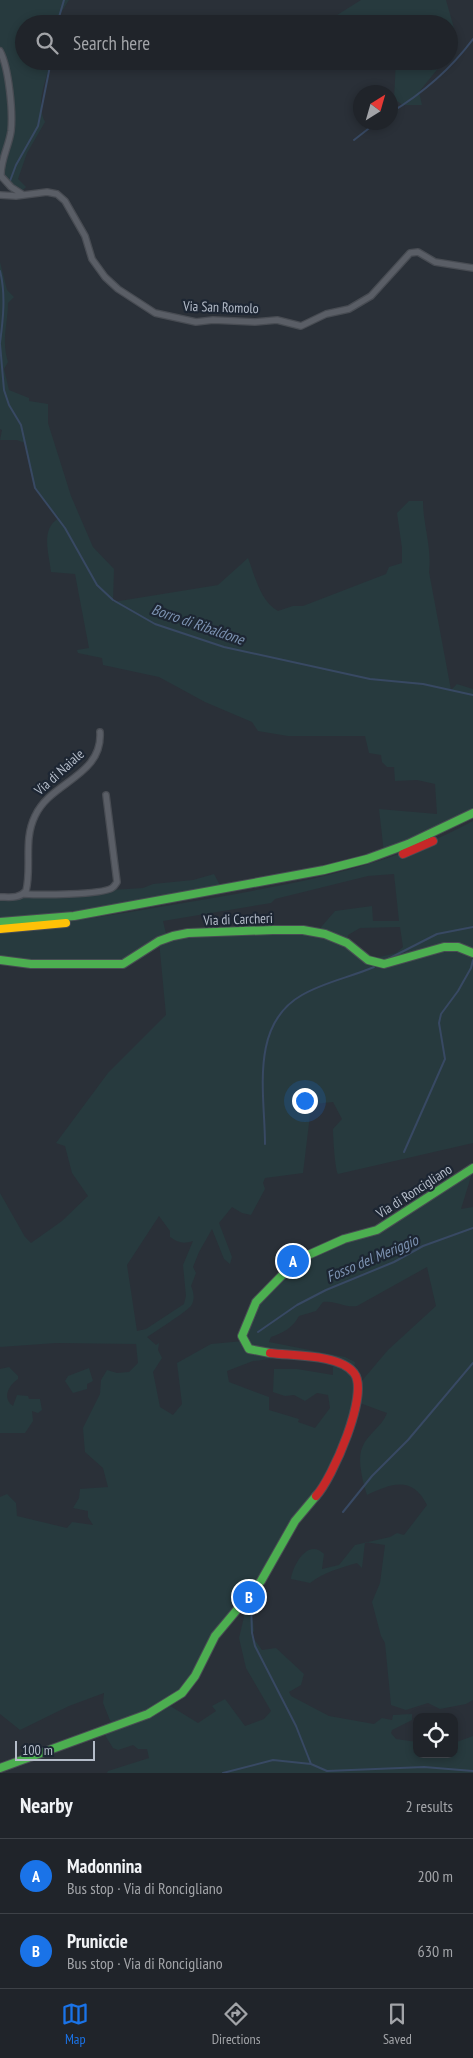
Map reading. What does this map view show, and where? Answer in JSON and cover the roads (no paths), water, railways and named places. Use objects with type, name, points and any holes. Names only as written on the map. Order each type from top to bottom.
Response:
[{"type":"main road","points":[[0,922],[74,916],[324,870],[367,859],[408,844],[473,813]]},
{"type":"main road","points":[[0,929],[96,919],[323,878],[395,857],[473,821]]},
{"type":"main road","name":"Via di Carcheri","points":[[0,960],[31,964],[123,964],[159,941],[174,936],[188,933],[273,930],[303,930],[325,934],[347,943],[375,964],[384,964],[444,947],[458,947],[473,953]]},
{"type":"main road","name":"Via di Roncigliano","points":[[0,1768],[148,1714],[170,1702],[186,1688],[202,1665],[215,1637],[274,1561],[282,1541],[304,1508],[328,1482],[351,1424],[359,1388],[359,1380],[348,1367],[324,1359],[249,1348],[243,1341],[242,1336],[245,1321],[254,1303],[297,1260],[306,1254],[344,1239],[377,1230],[473,1168]]},
{"type":"street","points":[[0,51],[3,57],[9,90],[11,130],[1,176],[11,188],[22,194]]},
{"type":"street","name":"Via San Romolo","points":[[0,195],[16,196],[47,192],[57,194],[65,201],[85,236],[92,259],[105,277],[118,289],[155,313],[196,322],[212,320],[255,322],[277,320],[301,326],[326,314],[349,309],[371,296],[410,253],[418,252],[435,262],[473,268]]},
{"type":"street","name":"Via di Naiale","points":[[24,894],[28,886],[30,830],[35,815],[43,802],[92,763],[99,748],[100,732]]},
{"type":"street","points":[[0,896],[13,897],[24,894],[38,895],[105,890],[115,886],[117,882],[106,795]]},
{"type":"waterway","points":[[60,15],[64,0]]},
{"type":"waterway","points":[[458,57],[473,39]]},
{"type":"waterway","points":[[10,181],[16,165],[38,126],[49,70]]},
{"type":"waterway","points":[[398,108],[414,97],[446,70]]},
{"type":"waterway","points":[[354,140],[367,130]]},
{"type":"waterway","name":"Borro di Ribaldone","points":[[0,271],[3,298],[0,343]]},
{"type":"waterway","name":"Borro di Ribaldone","points":[[0,344],[4,390],[9,405],[21,425],[35,488],[65,528],[97,585],[113,600],[155,624],[224,647],[370,679],[423,684],[473,695]]},
{"type":"waterway","points":[[388,959],[437,934],[473,927]]},
{"type":"waterway","points":[[404,1152],[445,1059],[439,1023],[441,1014],[458,991],[471,968],[473,960]]},
{"type":"waterway","points":[[265,1144],[264,1062],[267,1042],[274,1024],[285,1008],[302,995],[374,967]]},
{"type":"waterway","name":"Fosso del Meriggio","points":[[258,1332],[297,1305],[326,1290],[394,1262],[423,1246],[473,1228]]},
{"type":"waterway","points":[[343,1512],[372,1476],[408,1440],[473,1363]]},
{"type":"waterway","points":[[251,1604],[252,1633],[255,1646],[296,1726],[311,1764]]},
{"type":"waterway","points":[[223,1773],[273,1760],[311,1764],[327,1771],[424,1767],[473,1771]]},
{"type":"place","name":"Madonnina","points":[[293,1261]]},
{"type":"place","name":"Pruniccie","points":[[249,1597]]}]
